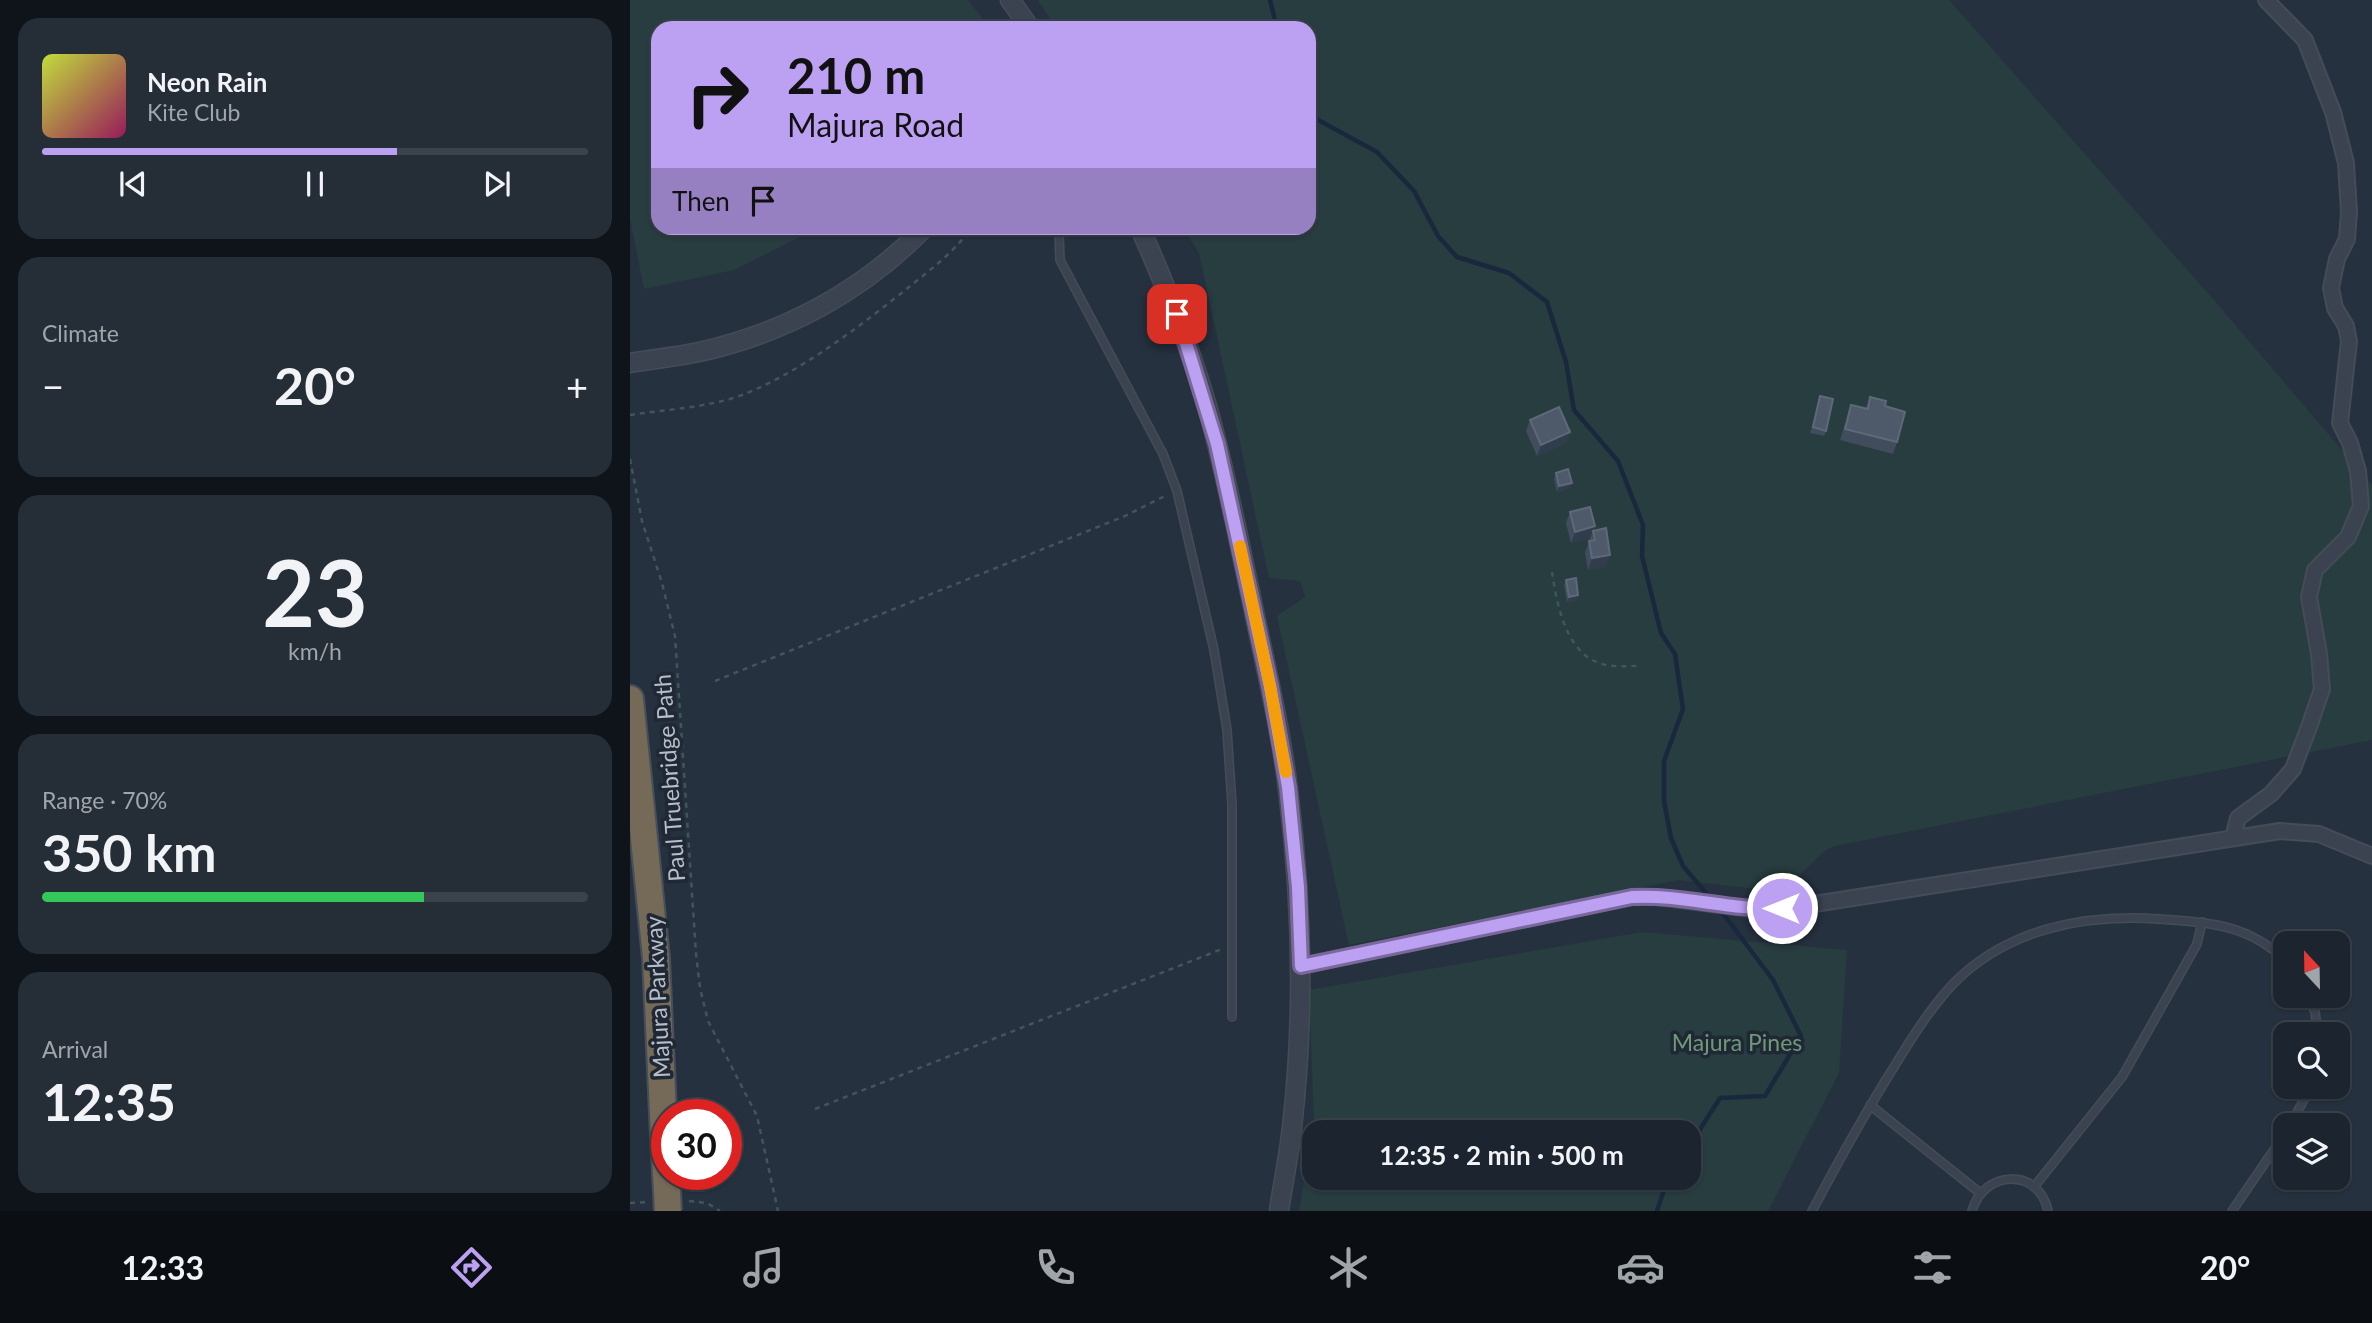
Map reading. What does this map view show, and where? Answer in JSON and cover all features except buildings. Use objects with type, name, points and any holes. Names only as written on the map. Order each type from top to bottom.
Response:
[{"type":"highway","name":"Majura Parkway","points":[[630,699],[656,958],[668,1211]]},
{"type":"street","points":[[1010,0],[1025,21]]},
{"type":"street","points":[[2233,838],[2238,818],[2271,794],[2292,769],[2309,727],[2322,689],[2309,597],[2315,570],[2348,537],[2361,506],[2358,471],[2350,443],[2340,423],[2349,341],[2346,326],[2335,308],[2331,288],[2337,260],[2347,239],[2349,212],[2346,163],[2333,112],[2305,40],[2266,0]]},
{"type":"street","points":[[630,363],[698,352],[739,341],[813,312],[853,288],[916,235]]},
{"type":"street","points":[[1143,235],[1170,297],[1202,391],[1236,524],[1288,787],[1298,887],[1301,966],[1293,1115],[1279,1211]]},
{"type":"street","points":[[1301,966],[1632,897],[1657,897],[1752,909],[1795,907],[2280,831],[2310,832],[2337,840],[2372,856]]},
{"type":"lane","points":[[1059,235],[1060,260],[1163,454],[1177,491],[1214,650],[1227,730],[1232,804],[1232,1017]]},
{"type":"lane","points":[[1812,1211],[1870,1105],[1936,1004],[1970,970],[2004,945],[2048,928],[2077,922],[2147,919],[2202,922],[2238,929],[2273,949]]},
{"type":"lane","points":[[2034,1187],[2122,1077],[2197,944],[2202,922]]},
{"type":"lane","points":[[1870,1105],[1980,1193]]},
{"type":"lane","points":[[2232,1211],[2273,1151]]},
{"type":"lane","points":[[1972,1211],[1980,1193],[1990,1184],[2001,1180],[2023,1181],[2034,1187],[2048,1211]]},
{"type":"path","points":[[630,415],[730,398],[783,374],[887,304],[944,258],[966,235]]},
{"type":"path","name":"Paul Truebridge Path","points":[[630,459],[642,521],[666,596],[675,636],[696,954],[703,1004],[720,1048],[757,1116],[778,1211]]},
{"type":"path","points":[[715,681],[1125,516],[1177,491]]},
{"type":"path","points":[[1552,572],[1558,608],[1568,633],[1584,655],[1604,665],[1638,666]]},
{"type":"path","points":[[815,1110],[1232,946]]},
{"type":"green space","points":[[630,0],[968,0],[984,21],[651,21],[651,235],[804,235],[734,270],[644,289],[630,218]]},
{"type":"green space","points":[[1038,0],[1949,0],[2213,299],[2372,485],[2372,740],[1835,846],[1827,849],[1782,892],[1679,880],[1349,945],[1277,616],[1305,597],[1300,581],[1269,578],[1199,253],[1187,235],[1316,235],[1316,21],[1052,21]]},
{"type":"green space","name":"Majura Pines","points":[[1642,932],[1847,950],[1839,1073],[1768,1211],[1299,1211],[1303,1190],[1701,1190],[1701,1120],[1314,1120],[1309,990]]},
{"type":"waterway","points":[[1270,0],[1275,21]]},
{"type":"waterway","points":[[1316,119],[1377,152],[1414,191],[1438,236],[1457,257],[1509,273],[1547,302],[1566,362],[1574,410],[1618,461],[1643,525],[1642,556],[1661,633],[1675,654],[1683,709],[1664,761],[1664,801],[1671,838],[1683,866],[1711,899]]},
{"type":"waterway","points":[[1701,1128],[1720,1098],[1765,1096],[1801,1036],[1773,980],[1719,908]]},
{"type":"waterway","points":[[1657,1211],[1664,1190]]},
{"type":"slow traffic","points":[[1240,546],[1286,772]]},
{"type":"route","points":[[1177,314],[1217,444],[1280,737],[1298,887],[1301,966],[1632,897],[1650,896],[1752,909],[1782,908]]}]
